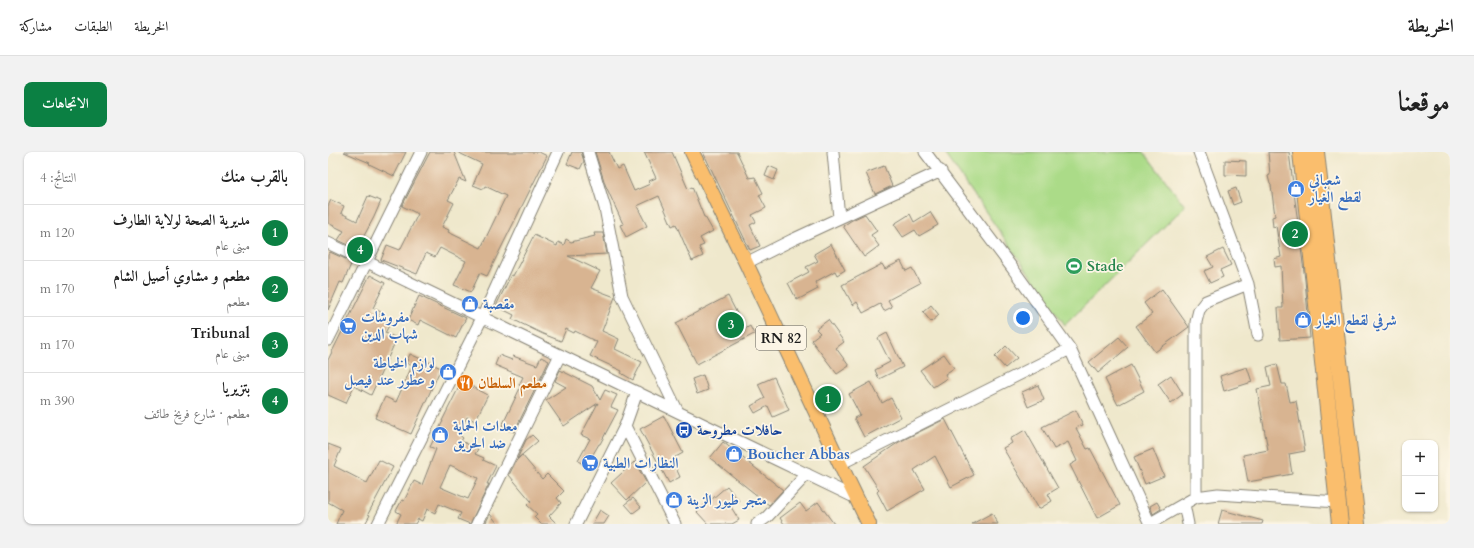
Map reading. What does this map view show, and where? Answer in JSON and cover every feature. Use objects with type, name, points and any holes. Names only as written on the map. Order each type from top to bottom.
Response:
[{"type":"highway","points":[[1301,152],[1340,524]]},
{"type":"highway","points":[[1316,152],[1357,524]]},
{"type":"main road","name":"RN 82","points":[[692,152],[869,524]]},
{"type":"street","points":[[328,340],[421,152]]},
{"type":"street","points":[[378,524],[482,318],[558,152]]},
{"type":"street","points":[[588,152],[605,208],[622,296],[678,412]]},
{"type":"street","points":[[833,152],[839,218]]},
{"type":"street","points":[[925,152],[941,171],[1070,349],[1149,524],[1196,497],[1218,494],[1338,502]]},
{"type":"street","points":[[1199,152],[1248,284],[1258,335]]},
{"type":"street","points":[[746,263],[941,171]]},
{"type":"street","points":[[328,243],[856,498]]},
{"type":"street","points":[[1196,497],[1196,322],[1199,310],[1206,301],[1248,284]]},
{"type":"street","points":[[840,464],[1070,349]]},
{"type":"street","points":[[477,524],[560,355]]},
{"type":"street","points":[[576,524],[624,426],[637,392]]},
{"type":"street","points":[[624,426],[675,524]]},
{"type":"street","points":[[758,524],[769,520],[807,474]]},
{"type":"street","points":[[1184,504],[1188,524]]},
{"type":"green space","name":"Stade","points":[[944,152],[1144,152],[1185,206],[1065,325]]},
{"type":"building","points":[[344,152],[406,152],[394,176],[369,164],[370,163]]},
{"type":"building","points":[[430,152],[454,152],[466,182],[459,179],[448,200],[454,203],[442,227],[449,230],[448,232],[481,248],[506,196],[485,186],[483,189],[473,185],[482,164],[457,152],[539,152],[547,156],[487,276],[480,273],[471,292],[454,285],[466,261],[440,248],[435,257],[426,253],[417,274],[381,260],[387,245],[400,250],[418,214],[402,206]]},
{"type":"building","points":[[572,152],[581,152],[584,161],[580,169],[567,164]]},
{"type":"building","points":[[595,152],[609,152],[617,169],[623,166],[634,191],[650,184],[649,181],[656,178],[644,152],[672,152],[688,189],[692,187],[704,217],[713,231],[700,238],[704,245],[699,247],[703,256],[692,261],[676,224],[672,226],[659,196],[637,206],[647,226],[626,237],[620,225],[623,224],[605,184]]},
{"type":"building","points":[[703,152],[737,152],[749,178],[755,177],[763,193],[759,195],[766,208],[752,215],[756,222],[750,225],[760,246],[750,250]]},
{"type":"building","points":[[1268,152],[1289,152],[1305,280],[1310,338],[1280,340],[1278,308],[1283,308],[1281,266],[1275,267],[1274,259],[1281,257],[1276,226],[1273,227],[1272,217],[1275,216],[1271,185],[1268,176],[1270,175]]},
{"type":"building","points":[[1225,160],[1246,161],[1246,176],[1225,175]]},
{"type":"building","points":[[769,166],[778,170],[774,180],[765,176]]},
{"type":"building","points":[[884,166],[892,186],[875,194],[866,173]]},
{"type":"building","points":[[1236,188],[1241,202],[1233,205],[1228,191]]},
{"type":"building","points":[[368,196],[381,201],[357,249],[338,240],[344,231],[328,223],[328,206],[331,200],[344,206],[341,213],[357,221]]},
{"type":"building","points":[[930,212],[938,225],[919,236],[915,230],[903,237],[894,224],[910,214],[914,222]]},
{"type":"building","points":[[865,214],[877,231],[871,235],[879,246],[864,257],[843,226]]},
{"type":"building","points":[[594,233],[603,233],[607,254],[568,256],[600,271],[591,288],[615,297],[602,331],[619,339],[615,349],[642,362],[633,380],[621,373],[622,371],[590,356],[597,342],[575,331],[574,333],[566,329],[561,341],[512,319],[514,315],[496,306],[511,275],[513,276],[534,235],[557,246],[558,242],[564,245],[566,239],[571,242],[595,236]]},
{"type":"building","points":[[831,244],[845,270],[837,275],[835,271],[815,282],[818,289],[797,300],[788,283],[809,272],[806,267],[818,261],[814,254]]},
{"type":"building","points":[[1223,249],[1231,265],[1220,270],[1223,277],[1210,283],[1204,271],[1213,267],[1207,257]]},
{"type":"building","points":[[330,252],[352,262],[343,283],[340,282],[328,310],[328,255]]},
{"type":"building","points":[[901,261],[906,271],[912,268],[920,283],[888,300],[892,307],[884,311],[880,304],[863,313],[857,302],[853,305],[842,285],[882,264],[885,269]]},
{"type":"building","points":[[370,275],[385,283],[373,308],[381,312],[379,316],[391,322],[385,333],[397,338],[371,395],[354,386],[346,403],[328,395],[328,360]]},
{"type":"building","points":[[1162,289],[1189,327],[1155,352],[1136,326],[1152,314],[1144,303]]},
{"type":"building","points":[[419,296],[466,318],[456,338],[420,320],[418,325],[408,320]]},
{"type":"building","points":[[728,296],[745,329],[750,326],[754,334],[697,364],[676,323]]},
{"type":"building","points":[[931,305],[939,315],[931,322],[923,312]]},
{"type":"building","points":[[828,320],[844,342],[836,348],[849,366],[837,374],[811,340],[820,333],[816,329]]},
{"type":"building","points":[[887,333],[903,367],[879,379],[875,370],[890,362],[878,338]]},
{"type":"building","points":[[1119,337],[1128,347],[1098,373],[1089,362]]},
{"type":"building","points":[[1006,346],[1017,358],[1005,368],[995,357]]},
{"type":"building","points":[[410,354],[441,368],[411,434],[375,418],[385,397],[396,402],[412,366],[406,363]]},
{"type":"building","points":[[944,354],[954,368],[945,374],[947,378],[933,387],[920,370]]},
{"type":"building","points":[[499,355],[512,360],[513,356],[537,365],[541,357],[549,361],[514,432],[502,426],[521,386],[519,385],[523,377],[495,365]]},
{"type":"building","points":[[1277,364],[1282,384],[1286,384],[1290,402],[1296,401],[1305,451],[1289,454],[1292,474],[1248,482],[1243,455],[1268,450],[1257,389],[1271,386],[1267,367]]},
{"type":"building","points":[[1131,365],[1144,391],[1118,405],[1105,379]]},
{"type":"building","points":[[1247,367],[1252,382],[1224,391],[1220,376]]},
{"type":"building","points":[[560,370],[592,386],[600,400],[605,390],[617,395],[611,407],[618,410],[600,444],[586,466],[578,461],[590,439],[581,435],[598,403],[564,426],[546,400],[566,387],[555,381]]},
{"type":"building","points":[[703,375],[708,390],[697,394],[692,379]]},
{"type":"building","points":[[1171,375],[1183,394],[1171,403],[1158,384]]},
{"type":"building","points":[[774,377],[789,410],[773,417],[768,406],[755,413],[751,406],[765,398],[758,384]]},
{"type":"building","points":[[462,381],[488,395],[475,421],[467,417],[458,434],[463,438],[461,441],[478,449],[475,454],[484,458],[483,460],[496,466],[487,484],[489,484],[470,524],[458,519],[461,513],[439,504],[435,513],[427,509],[422,521],[418,519],[415,524],[396,524],[401,514],[396,511],[402,500],[404,501],[414,481],[422,485],[436,449],[430,447]],"holes":[[[450,465],[478,478],[468,499],[440,487]]]},
{"type":"building","points":[[871,382],[882,403],[891,398],[901,417],[864,437],[854,418],[860,415],[849,394]]},
{"type":"building","points":[[1038,385],[1044,400],[1028,407],[1022,392]]},
{"type":"building","points":[[1076,410],[1083,425],[1076,428],[1087,449],[1090,448],[1120,505],[1097,518],[1070,465],[1077,461],[1068,442],[1054,449],[1042,427]]},
{"type":"building","points":[[664,416],[683,453],[672,459],[680,477],[669,483],[640,429]]},
{"type":"building","points":[[945,419],[974,475],[951,487],[935,456],[914,470],[925,489],[887,511],[877,492],[879,490],[864,466],[899,442]]},
{"type":"building","points":[[1025,430],[1058,488],[1048,494],[1052,501],[1039,509],[1003,448],[1012,443],[1010,439]]},
{"type":"building","points":[[532,435],[538,441],[517,459],[526,440]]},
{"type":"building","points":[[723,442],[783,490],[769,505],[710,458]]},
{"type":"building","points":[[328,444],[341,449],[334,466],[367,483],[379,460],[393,467],[368,514],[370,515],[365,524],[336,524],[342,510],[328,502]]},
{"type":"building","points":[[1153,449],[1164,476],[1145,484],[1134,457]]},
{"type":"building","points":[[522,455],[542,479],[547,474],[564,491],[557,498],[561,503],[549,516],[557,524],[541,524],[534,517],[537,514],[527,505],[531,501],[509,475],[516,461]]},
{"type":"building","points":[[634,462],[646,482],[627,500],[611,483]]},
{"type":"building","points":[[727,486],[739,501],[731,507],[739,520],[732,524],[708,524],[697,512]]},
{"type":"building","points":[[633,498],[641,507],[633,513],[625,504]]},
{"type":"building","points":[[818,502],[834,524],[784,524],[780,518],[800,503],[806,511]]},
{"type":"building","points":[[1157,502],[1161,509],[1153,514],[1150,506]]},
{"type":"building","points":[[600,510],[609,516],[604,524],[592,524]]},
{"type":"building","points":[[1222,510],[1263,521],[1262,524],[1218,524]]},
{"type":"building","points":[[992,513],[998,524],[972,524]]},
{"type":"building","points":[[490,514],[498,524],[485,524]]},
{"type":"place","name":"شعباني لقطع الغيار","points":[[1296,189]]},
{"type":"place","name":"مطعم و مشاوي أصيل الشام","points":[[1295,234]]},
{"type":"place","name":"بتزيريا","points":[[360,250]]},
{"type":"place","name":"Stade","points":[[1074,266]]},
{"type":"place","name":"مقصبة","points":[[470,304]]},
{"type":"place","name":"شرفي لقطع الغيار","points":[[1303,320]]},
{"type":"place","name":"Tribunal","points":[[731,325]]},
{"type":"place","name":"مفروشات شهاب الدين","points":[[348,326]]},
{"type":"place","name":"لوازم الخياطة و عطور عند فيصل","points":[[448,372]]},
{"type":"place","name":"مطعم السلطان","points":[[465,383]]},
{"type":"place","name":"مديرية الصحة لولاية الطارف","points":[[828,399]]},
{"type":"place","name":"حافلات مطروحة","points":[[684,430]]},
{"type":"place","name":"معدات الحماية ضد الحريق","points":[[440,435]]},
{"type":"place","name":"Boucher Abbas","points":[[734,454]]},
{"type":"place","name":"النظارات الطبية","points":[[590,463]]},
{"type":"place","name":"متجر طيور الزينة","points":[[674,500]]}]
